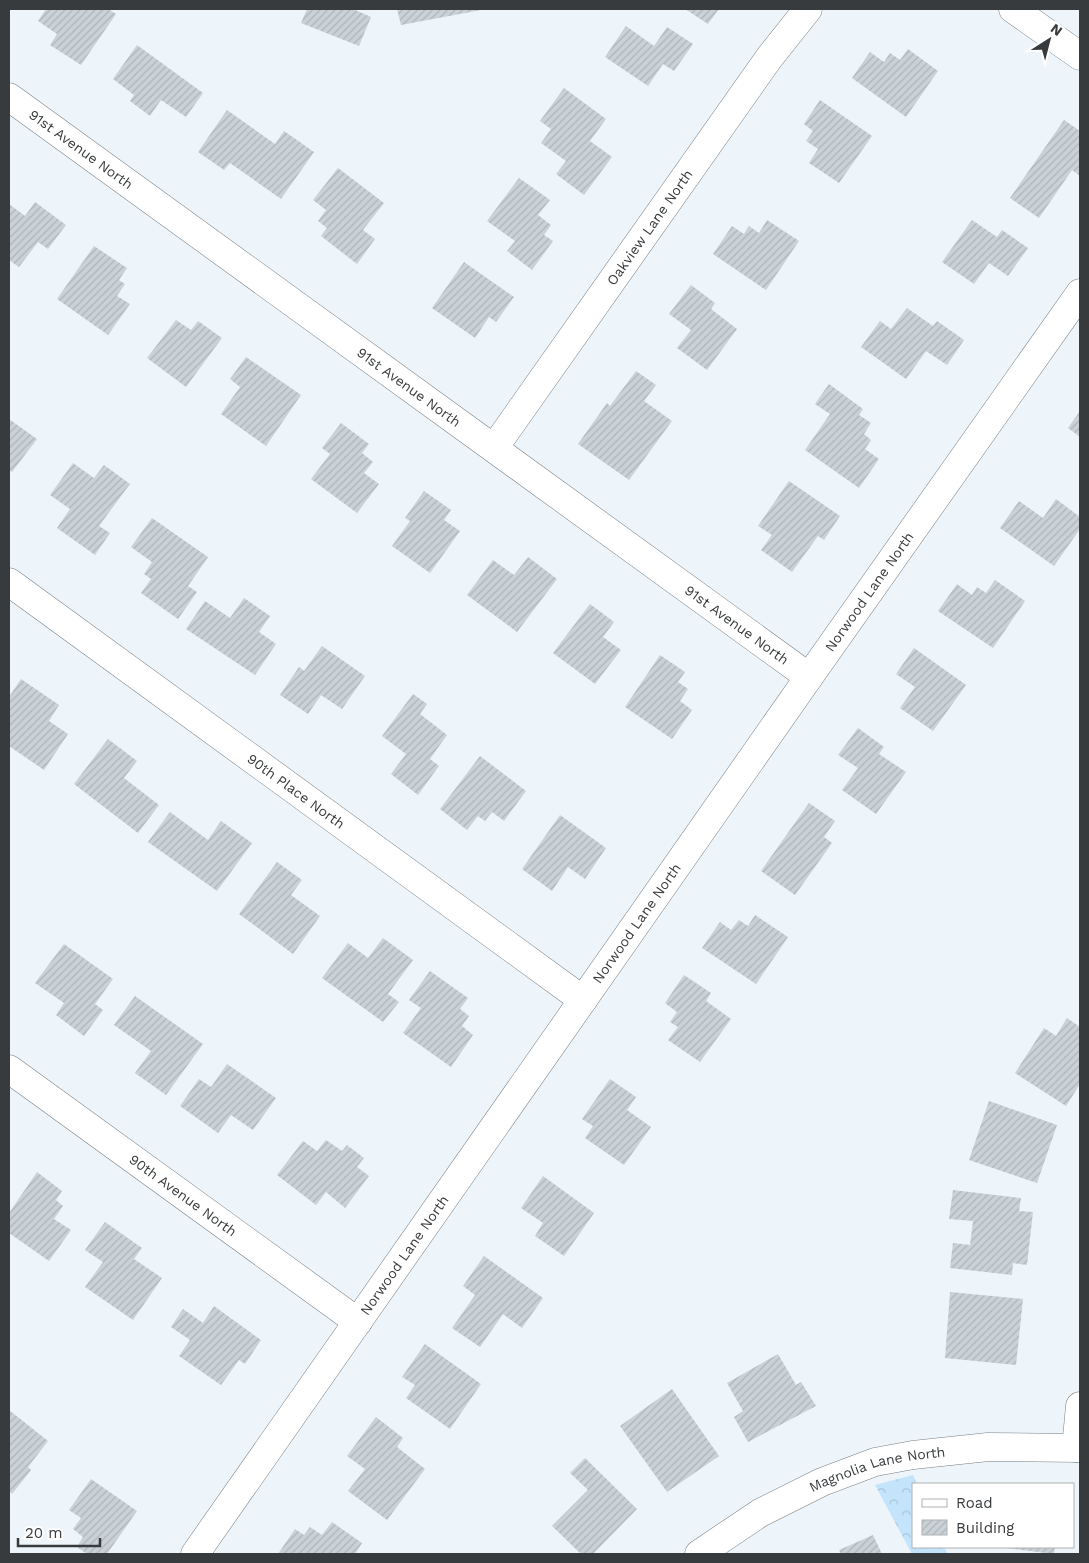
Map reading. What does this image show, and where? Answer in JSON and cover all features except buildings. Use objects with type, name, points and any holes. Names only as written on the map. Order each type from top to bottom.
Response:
[{"type":"street","name":"Oakview Lane North","points":[[494,448],[769,58],[808,9]]},
{"type":"street","points":[[1013,9],[1080,56]]},
{"type":"street","name":"91st Avenue North","points":[[9,96],[809,677]]},
{"type":"street","name":"Norwood Lane North","points":[[195,1554],[809,677],[1080,294]]},
{"type":"street","name":"90th Place North","points":[[9,582],[583,1000]]},
{"type":"street","name":"90th Avenue North","points":[[9,1069],[358,1322]]},
{"type":"street","points":[[1078,1448],[1080,1406]]},
{"type":"street","name":"Magnolia Lane North","points":[[699,1554],[760,1513],[822,1482],[875,1462],[988,1448],[1078,1448]]},
{"type":"green space","points":[[913,1475],[917,1483],[912,1483],[912,1548],[945,1548],[948,1554],[912,1554],[875,1485]]}]
